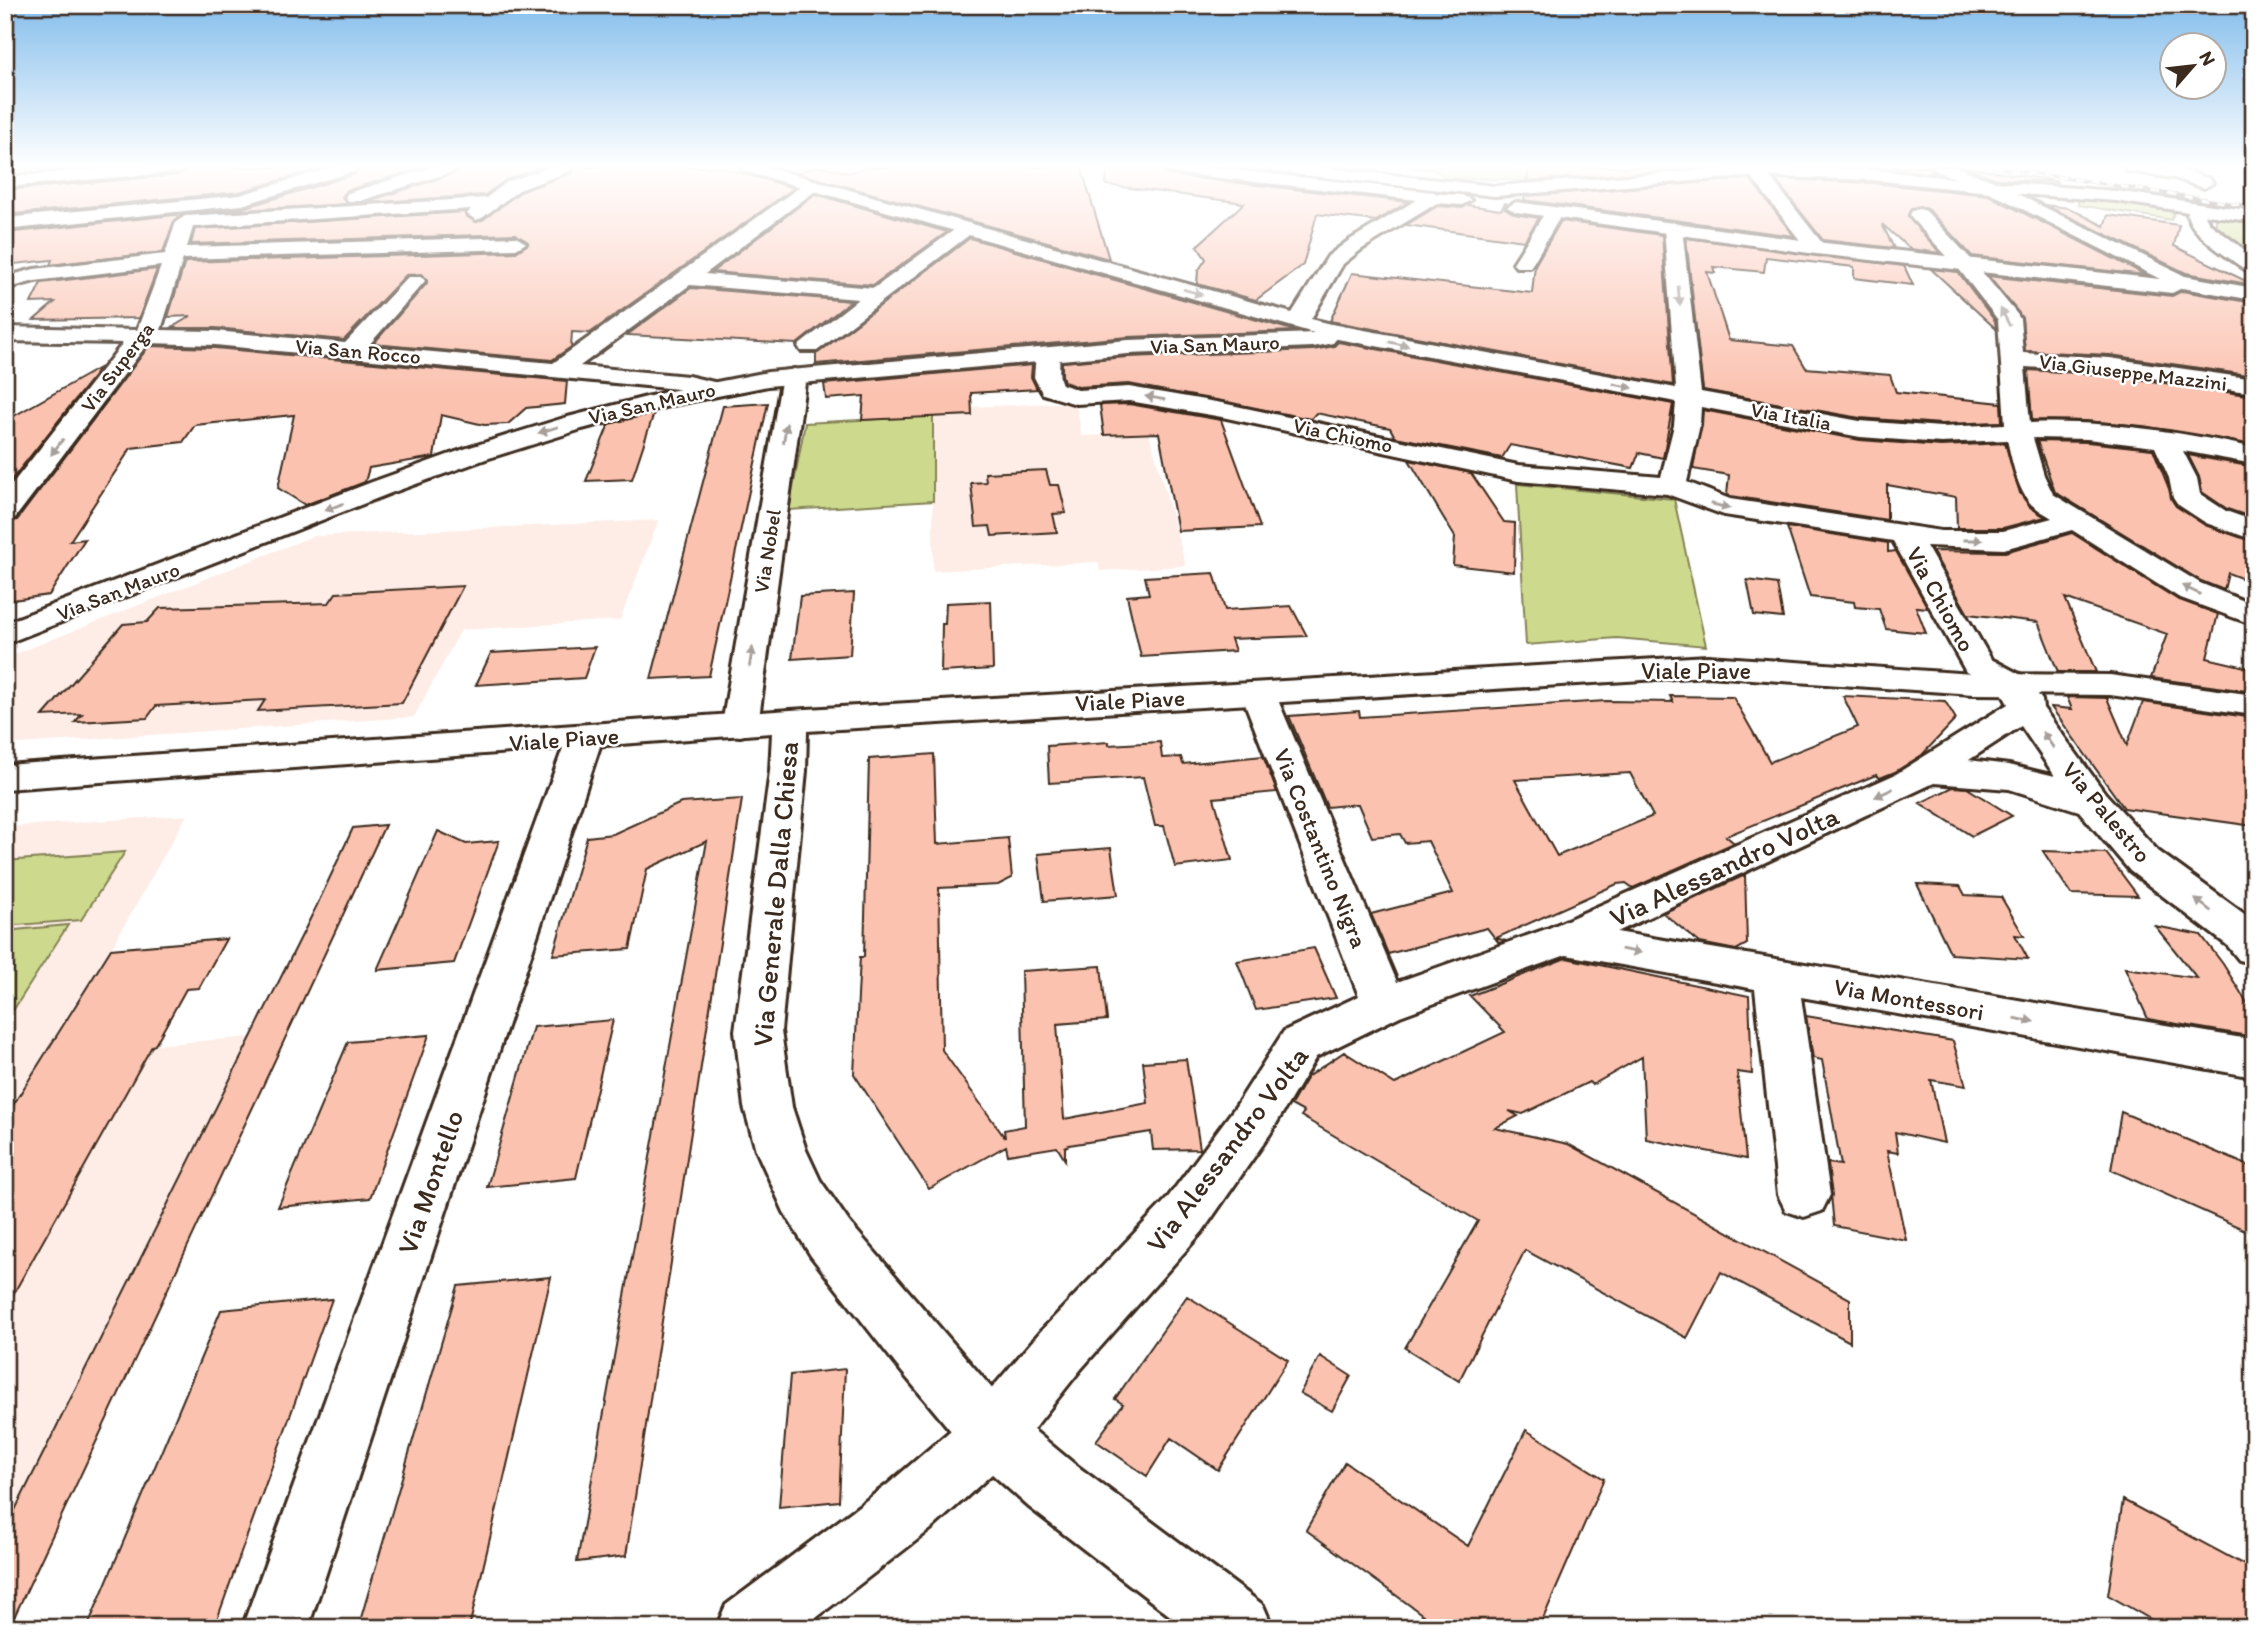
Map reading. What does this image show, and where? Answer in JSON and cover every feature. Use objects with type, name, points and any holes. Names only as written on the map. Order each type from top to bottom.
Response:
[{"type":"street","name":"Via Superga","points":[[5,512],[133,345],[150,330],[179,243]]},
{"type":"street","points":[[5,283],[34,275],[175,256],[511,243]]},
{"type":"street","points":[[559,370],[734,243]]},
{"type":"street","points":[[809,346],[949,243]]},
{"type":"street","name":"Via Italia","points":[[1018,243],[1332,331],[1860,429],[1941,435],[2087,431],[2164,440],[2254,456]]},
{"type":"street","points":[[1298,322],[1335,260],[1361,243]]},
{"type":"street","points":[[1523,263],[1535,243]]},
{"type":"street","points":[[1672,486],[1687,425],[1689,399],[1674,243]]},
{"type":"street","points":[[1782,243],[2176,284],[2254,296]]},
{"type":"street","points":[[1812,243],[1816,248]]},
{"type":"street","points":[[1945,243],[2009,319],[2018,432],[2030,475],[2042,499],[2189,590],[2254,616]]},
{"type":"street","points":[[2099,243],[2176,284]]},
{"type":"street","points":[[2223,243],[2254,267]]},
{"type":"street","points":[[686,278],[878,295]]},
{"type":"street","points":[[351,350],[415,281]]},
{"type":"street","name":"Via San Mauro","points":[[5,634],[462,459],[580,419],[709,388],[794,376],[1128,347],[1313,341],[1325,338],[1332,331]]},
{"type":"street","name":"Via San Rocco","points":[[5,334],[215,338],[688,383],[709,388]]},
{"type":"street","name":"Via Chiomo","points":[[1048,354],[1046,377],[1052,390],[1076,397],[1129,394],[1222,410],[1518,473],[1672,486],[1724,507],[1941,540],[2004,540],[2076,520]]},
{"type":"street","name":"Via Giuseppe Mazzini","points":[[2013,359],[2110,365],[2254,386]]},
{"type":"street","name":"Via Nobel","points":[[740,725],[794,376]]},
{"type":"street","points":[[2164,440],[2182,478],[2187,498],[2216,517],[2254,531]]},
{"type":"street","name":"Via Chiomo","points":[[1905,536],[1978,665],[2020,696]]},
{"type":"street","name":"Viale Piave","points":[[5,777],[790,721],[1708,666],[1973,684],[2020,696],[2110,685],[2254,705]]},
{"type":"street","name":"Via Costantino Nigra","points":[[1258,693],[1384,1004]]},
{"type":"street","name":"Via Alessandro Volta","points":[[749,1628],[909,1507],[992,1434],[1061,1350],[1184,1216],[1253,1120],[1300,1044],[1384,1004],[1564,939],[1909,782],[2020,696]]},
{"type":"street","name":"Via Palestro","points":[[2020,696],[2092,802],[2144,861],[2242,934],[2254,949]]},
{"type":"street","name":"Via Generale Dalla Chiesa","points":[[790,721],[788,771],[758,1031],[768,1107],[781,1150],[802,1196],[831,1239],[917,1347],[992,1434],[1051,1485],[1240,1628]]},
{"type":"street","name":"Via Montello","points":[[275,1628],[585,737]]},
{"type":"street","points":[[1922,771],[1973,771],[2012,775],[2052,786],[2092,802]]},
{"type":"street","name":"Via Montessori","points":[[1564,939],[2254,1059]]},
{"type":"street","points":[[1776,976],[1804,1195]]},
{"type":"shaded area","points":[[1076,402],[1082,436],[1149,433],[1186,566],[1100,571],[1098,562],[933,571],[933,416],[972,407]]},
{"type":"shaded area","points":[[659,520],[620,620],[461,630],[414,717],[5,745],[5,658],[313,536]]},
{"type":"shaded area","points":[[187,815],[111,949],[44,1054],[251,1037],[5,1531],[5,827]]},
{"type":"green space","points":[[2235,243],[2254,243],[2254,259]]},
{"type":"green space","points":[[933,416],[933,501],[789,510],[805,423]]},
{"type":"green space","points":[[1517,484],[1674,499],[1706,646],[1617,638],[1526,645]]},
{"type":"green space","points":[[125,852],[81,920],[5,926],[5,861]]},
{"type":"green space","points":[[68,925],[14,1009],[5,1010],[5,931]]},
{"type":"building","points":[[5,243],[166,243],[163,252],[50,265],[52,260],[5,265]]},
{"type":"building","points":[[716,243],[590,333],[572,332],[571,347],[552,360],[373,344],[427,283],[422,274],[406,275],[344,340],[215,328],[171,328],[191,316],[168,317],[185,262],[516,252],[528,244]]},
{"type":"building","points":[[750,243],[931,243],[873,285],[712,272]]},
{"type":"building","points":[[963,243],[988,243],[1296,331],[1128,337],[816,364],[816,354]]},
{"type":"building","points":[[1052,243],[1104,243],[1109,259]]},
{"type":"building","points":[[1200,243],[1309,243],[1303,265],[1256,300],[1197,284],[1198,271],[1206,259],[1197,246]]},
{"type":"building","points":[[1548,243],[1663,243],[1673,385],[1330,321],[1352,273],[1532,293],[1535,265]]},
{"type":"building","points":[[1687,243],[1727,243],[1904,266],[1913,285],[1854,278],[1854,267],[1766,257],[1764,272],[1713,267],[1715,273],[1707,272],[1729,340],[1793,346],[1806,368],[1890,375],[1896,392],[2001,403],[2002,422],[1941,424],[1860,418],[1703,390]]},
{"type":"building","points":[[1851,243],[1892,243],[1894,248]]},
{"type":"building","points":[[1904,243],[1932,243],[1940,253],[1910,249]]},
{"type":"building","points":[[1960,243],[2083,243],[2146,275],[1972,256]]},
{"type":"building","points":[[2124,243],[2175,243],[2174,246],[2254,285],[2186,273]]},
{"type":"building","points":[[157,269],[139,318],[34,320],[55,302],[31,303],[41,283]]},
{"type":"building","points":[[1931,269],[1958,272],[1995,321],[1996,329]]},
{"type":"building","points":[[1988,276],[2172,296],[2182,291],[2254,303],[2254,376],[2110,355],[2025,351],[2022,318]]},
{"type":"building","points":[[691,288],[851,301],[797,344],[627,335]]},
{"type":"building","points":[[1338,342],[1673,404],[1663,458],[1639,453],[1633,468],[1510,445],[1502,458],[1395,437],[1390,428],[1316,413],[1311,419],[1129,384],[1078,387],[1064,382],[1062,375],[1062,362],[1313,350],[1334,346]]},
{"type":"building","points":[[149,346],[215,348],[567,381],[565,404],[526,408],[508,424],[484,425],[441,415],[434,457],[369,468],[365,482],[305,505],[278,488],[294,415],[195,425],[183,442],[131,448],[70,541],[85,539],[49,595],[5,601],[5,523],[17,520]]},
{"type":"building","points":[[1032,365],[1031,377],[1037,389],[971,393],[972,415],[862,420],[864,396],[826,399],[824,384]]},
{"type":"building","points":[[101,367],[5,488],[5,421]]},
{"type":"building","points":[[2028,370],[2110,375],[2254,396],[2254,445],[2143,426],[2032,420]]},
{"type":"building","points":[[768,403],[709,676],[651,679],[723,406]]},
{"type":"building","points":[[1129,404],[1221,420],[1260,527],[1178,531],[1159,433],[1104,435],[1100,405]]},
{"type":"building","points":[[1703,410],[1860,440],[1941,446],[2005,443],[2020,493],[2030,507],[2045,517],[2003,528],[1957,528],[1956,497],[1887,485],[1887,520],[1727,495],[1729,475],[1693,469]]},
{"type":"building","points":[[654,413],[632,479],[586,481],[609,424]]},
{"type":"building","points":[[2037,441],[2087,442],[2153,449],[2176,506],[2205,525],[2254,542],[2254,583],[2228,573],[2224,590],[2201,581],[2055,492]]},
{"type":"building","points":[[2188,455],[2254,467],[2254,518],[2227,509],[2202,492],[2199,477]]},
{"type":"building","points":[[1409,460],[1471,473],[1504,522],[1515,523],[1514,572],[1453,565],[1455,537]]},
{"type":"building","points":[[1046,470],[1050,485],[1059,485],[1066,513],[1053,514],[1057,532],[992,536],[990,526],[976,527],[971,483],[986,482],[985,473]]},
{"type":"building","points":[[1787,527],[1888,543],[1888,552],[1896,551],[1928,608],[1916,607],[1926,633],[1886,629],[1879,609],[1855,607],[1854,602],[1810,597]]},
{"type":"building","points":[[2072,533],[2177,599],[2218,614],[2207,658],[2254,669],[2254,692],[2151,678],[2167,634],[2065,598],[2096,672],[2058,672],[2038,622],[1968,614],[1932,551],[2005,552]]},
{"type":"building","points":[[1214,573],[1225,610],[1291,606],[1307,636],[1231,639],[1235,651],[1141,657],[1127,596],[1149,594],[1145,577]]},
{"type":"building","points":[[1747,580],[1777,584],[1783,618],[1754,615]]},
{"type":"building","points":[[463,586],[402,703],[258,711],[265,700],[156,706],[147,718],[75,722],[82,714],[43,716],[123,624],[147,622],[160,608],[329,603],[336,593]]},
{"type":"building","points":[[854,593],[850,655],[792,659],[800,596]]},
{"type":"building","points":[[991,601],[993,669],[941,672],[942,624],[945,624],[946,603]]},
{"type":"building","points":[[595,647],[584,678],[476,685],[491,653]]},
{"type":"building","points":[[1670,696],[1733,697],[1770,762],[1858,727],[1843,696],[1945,701],[1956,719],[1922,755],[1895,772],[1880,778],[1876,775],[1726,836],[1734,843],[1633,888],[1626,883],[1617,884],[1496,938],[1506,941],[1499,943],[1487,928],[1388,954],[1371,914],[1453,893],[1428,841],[1405,843],[1400,834],[1372,837],[1358,804],[1327,807],[1289,716],[1359,711],[1360,717],[1606,701],[1673,702]],"holes":[[[1630,773],[1653,816],[1557,856],[1515,780]]]},
{"type":"building","points":[[2067,697],[2107,698],[2127,745],[2143,702],[2254,718],[2254,826],[2124,808],[2051,707],[2072,709]]},
{"type":"building","points":[[1109,742],[1109,745],[1160,742],[1162,758],[1181,757],[1183,764],[1263,756],[1277,792],[1214,798],[1232,860],[1175,867],[1164,826],[1155,826],[1143,777],[1049,783],[1047,746]]},
{"type":"building","points":[[934,754],[937,844],[1008,838],[1012,878],[998,885],[939,888],[942,1050],[1005,1138],[1004,1130],[1025,1126],[1021,971],[1101,966],[1107,1020],[1057,1024],[1064,1119],[1148,1103],[1143,1062],[1186,1059],[1200,1149],[1153,1150],[1151,1132],[1069,1145],[1065,1147],[1065,1160],[1057,1147],[1008,1155],[1006,1146],[929,1189],[854,1074],[860,957],[864,957],[869,759]]},
{"type":"building","points":[[1953,787],[1967,788],[2012,816],[1972,836],[1920,803]]},
{"type":"building","points":[[742,799],[626,1556],[577,1562],[707,841],[647,869],[630,949],[553,955],[587,837],[613,834],[681,803]]},
{"type":"building","points":[[385,825],[9,1628],[5,1628],[5,1530],[353,828]]},
{"type":"building","points":[[438,831],[466,844],[499,841],[454,963],[377,970]]},
{"type":"building","points":[[1111,848],[1118,895],[1044,901],[1038,854]]},
{"type":"building","points":[[2043,851],[2106,853],[2138,896],[2071,894]]},
{"type":"building","points":[[1745,875],[1747,944],[1736,950],[1700,943],[1663,913]]},
{"type":"building","points":[[1917,884],[1960,886],[1965,895],[2001,897],[2024,936],[2015,935],[2028,959],[1951,954]]},
{"type":"building","points":[[2155,926],[2201,935],[2223,964],[2254,1014],[2254,1037],[2148,1019],[2125,968],[2197,978]]},
{"type":"building","points":[[226,939],[199,988],[186,989],[5,1309],[5,1118],[111,949]]},
{"type":"building","points":[[1314,948],[1336,998],[1256,1010],[1237,961]]},
{"type":"building","points":[[1566,958],[1749,996],[1752,1074],[1737,1072],[1746,1159],[1646,1139],[1642,1057],[1592,1085],[1589,1082],[1523,1114],[1509,1111],[1518,1116],[1495,1128],[1568,1144],[1850,1299],[1850,1342],[1721,1272],[1687,1338],[1525,1250],[1459,1381],[1405,1348],[1478,1221],[1301,1116],[1304,1112],[1291,1105],[1307,1077],[1344,1052],[1395,1084],[1505,1032],[1470,996]]},
{"type":"building","points":[[1806,1016],[1953,1041],[1966,1086],[1931,1080],[1944,1143],[1895,1132],[1898,1153],[1887,1151],[1906,1240],[1834,1226],[1828,1163],[1841,1165],[1822,1060],[1813,1058]]},
{"type":"building","points":[[613,1020],[576,1178],[487,1187],[533,1027]]},
{"type":"building","points":[[429,1035],[370,1198],[278,1207],[348,1042]]},
{"type":"building","points":[[2121,1112],[2254,1168],[2254,1234],[2111,1170]]},
{"type":"building","points":[[551,1277],[469,1628],[358,1628],[458,1286]]},
{"type":"building","points":[[1187,1296],[1288,1360],[1218,1470],[1171,1438],[1147,1476],[1096,1441],[1123,1404],[1115,1399]]},
{"type":"building","points":[[332,1299],[214,1628],[87,1628],[221,1310]]},
{"type":"building","points":[[1320,1356],[1351,1376],[1332,1411],[1300,1393]]},
{"type":"building","points":[[845,1369],[839,1501],[779,1507],[790,1375]]},
{"type":"building","points":[[1526,1430],[1604,1479],[1539,1628],[1441,1628],[1306,1530],[1345,1462],[1468,1546]]},
{"type":"building","points":[[2123,1500],[2254,1570],[2254,1628],[2166,1628],[2108,1595]]}]
